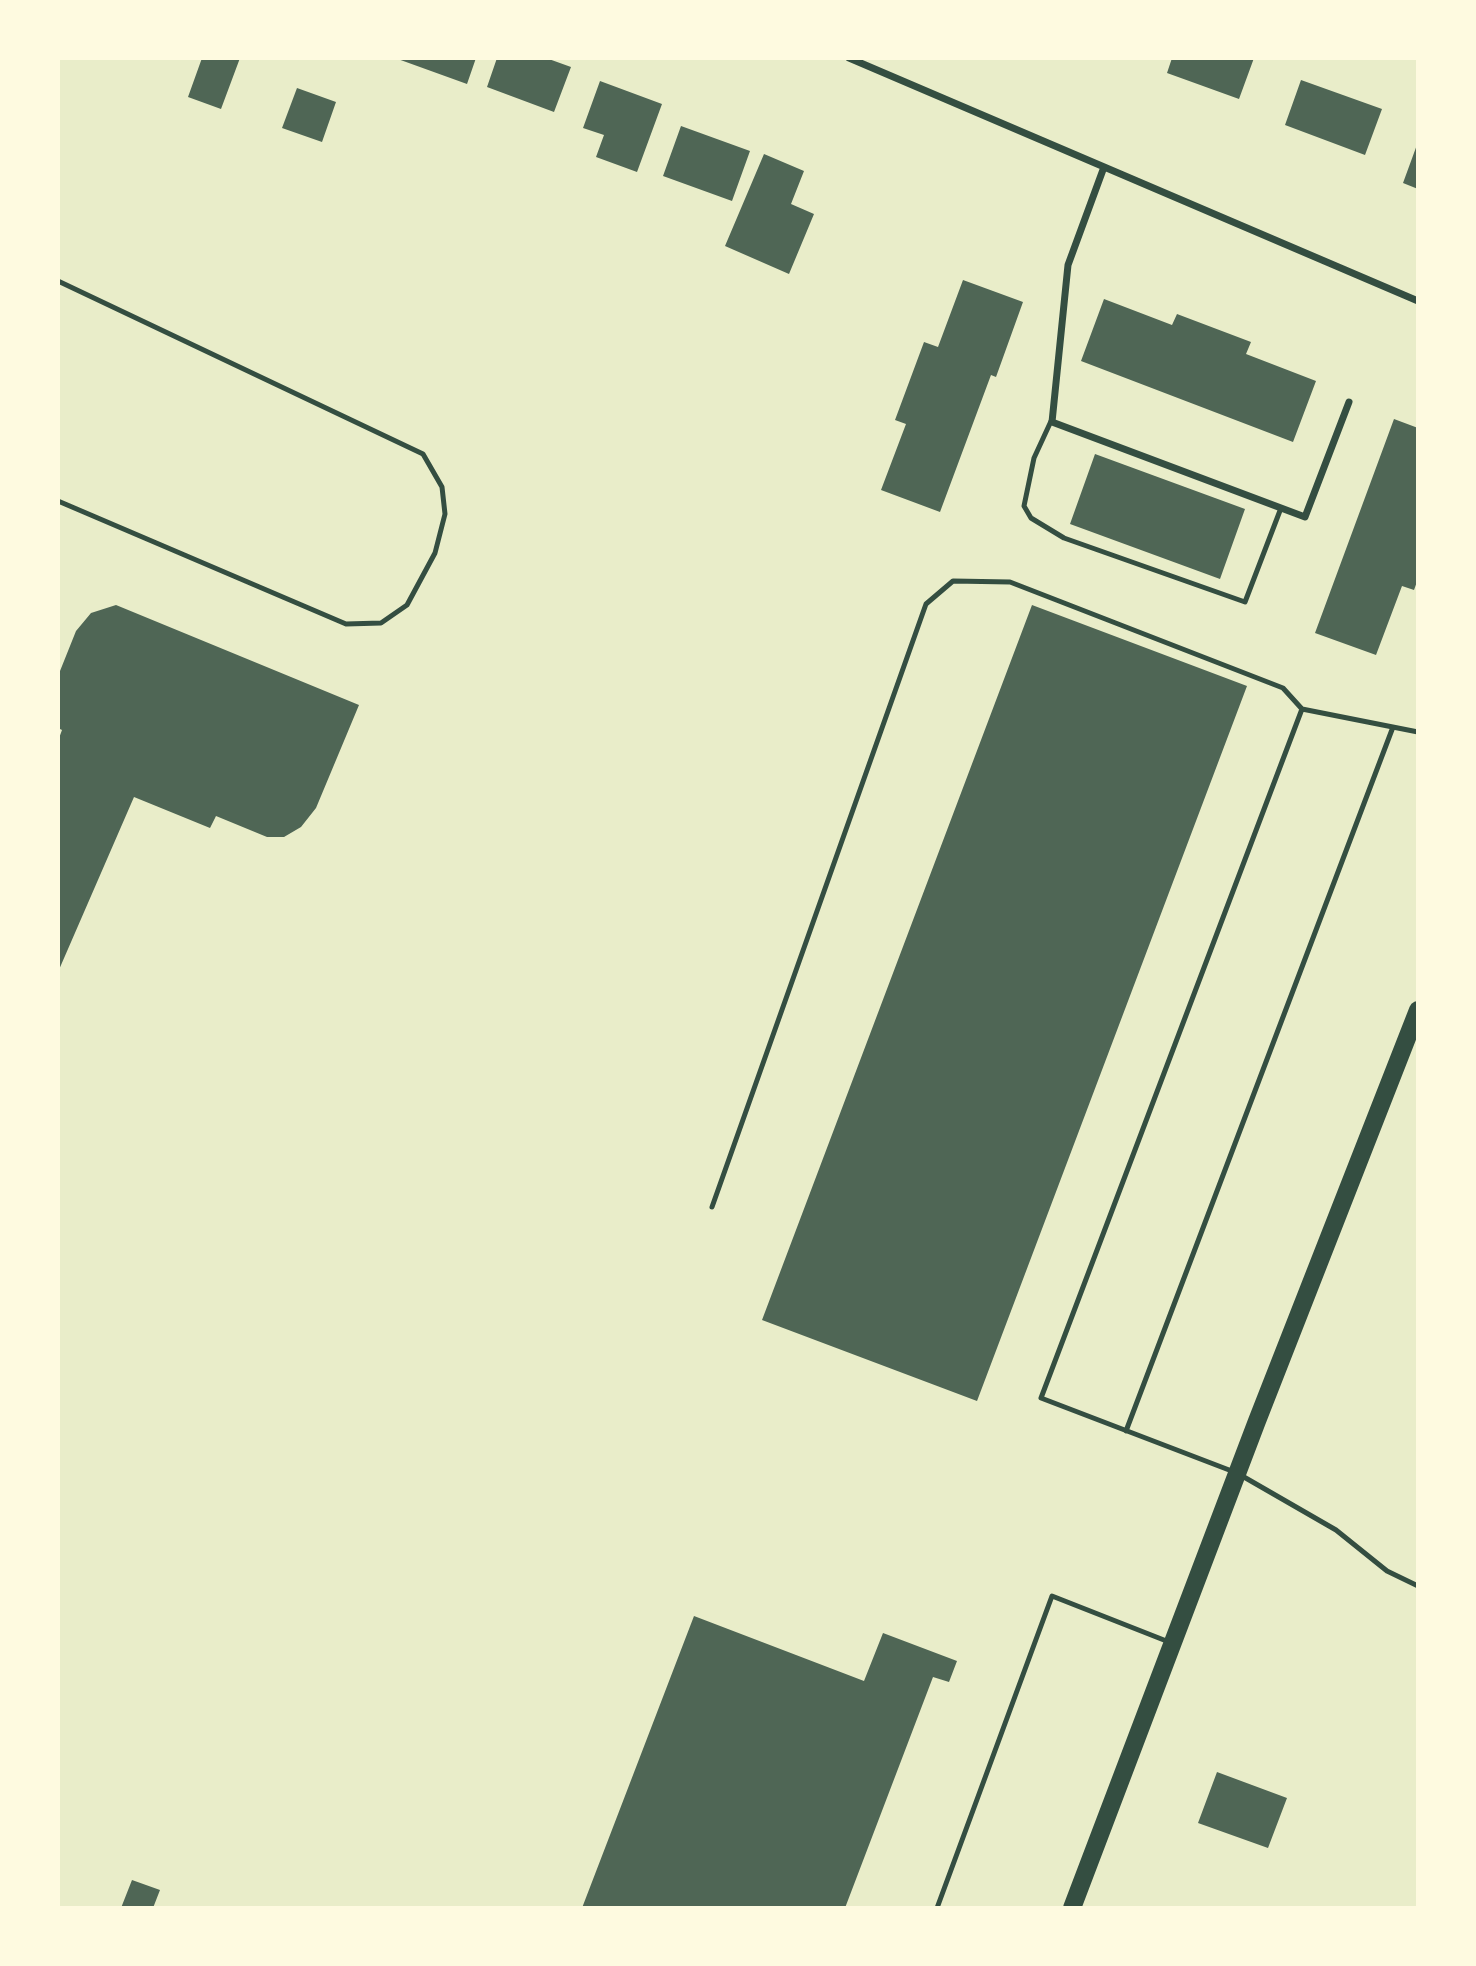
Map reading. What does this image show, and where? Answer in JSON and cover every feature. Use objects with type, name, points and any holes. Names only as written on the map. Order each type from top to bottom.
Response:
[{"type":"main road","points":[[1072,1908],[1418,1010]]},
{"type":"street","points":[[849,58],[1418,301]]},
{"type":"street","points":[[1104,167],[1068,265],[1052,422],[1305,517],[1349,402]]},
{"type":"lane","points":[[58,281],[423,454],[442,486],[445,514],[435,553],[407,605],[381,623],[346,624],[58,501]]},
{"type":"lane","points":[[1052,419],[1034,458],[1024,506],[1031,518],[1064,538],[1245,602],[1281,508]]},
{"type":"lane","points":[[712,1207],[926,604],[953,581],[1010,582],[1283,688],[1301,709],[1418,732]]},
{"type":"lane","points":[[1301,709],[1041,1398],[1237,1474],[1336,1530],[1387,1571],[1418,1586]]},
{"type":"lane","points":[[1126,1431],[1393,727]]},
{"type":"lane","points":[[937,1908],[1052,1596],[1172,1643]]},
{"type":"building","points":[[202,58],[240,58],[221,109],[188,97]]},
{"type":"building","points":[[395,58],[476,58],[467,84]]},
{"type":"building","points":[[497,58],[546,58],[571,67],[554,112],[487,87]]},
{"type":"building","points":[[1172,58],[1254,58],[1239,99],[1167,73]]},
{"type":"building","points":[[1301,80],[1382,109],[1365,155],[1285,125]]},
{"type":"building","points":[[600,81],[662,104],[637,172],[596,157],[604,135],[583,128]]},
{"type":"building","points":[[297,88],[336,102],[322,142],[282,128]]},
{"type":"building","points":[[681,126],[750,151],[732,201],[663,176]]},
{"type":"building","points":[[1418,142],[1418,189],[1403,183]]},
{"type":"building","points":[[764,154],[804,171],[791,204],[814,214],[789,274],[725,246]]},
{"type":"building","points":[[963,280],[1023,302],[996,377],[991,375],[940,512],[881,490],[906,424],[895,420],[924,342],[938,347]]},
{"type":"building","points":[[1104,299],[1172,325],[1177,314],[1251,342],[1246,354],[1316,381],[1293,442],[1081,361]]},
{"type":"building","points":[[1394,419],[1418,428],[1418,579],[1414,590],[1402,586],[1376,655],[1315,633]]},
{"type":"building","points":[[1095,454],[1245,509],[1220,579],[1070,524]]},
{"type":"building","points":[[116,605],[359,705],[316,808],[301,827],[284,837],[267,837],[216,816],[210,828],[134,797],[58,972],[58,741],[62,730],[58,728],[58,676],[76,631],[91,613]]},
{"type":"building","points":[[1032,605],[1247,686],[977,1401],[762,1320]]},
{"type":"building","points":[[694,1616],[864,1681],[883,1633],[957,1661],[949,1682],[933,1677],[845,1908],[582,1908]]},
{"type":"building","points":[[1217,1772],[1287,1798],[1268,1848],[1198,1823]]},
{"type":"building","points":[[132,1880],[160,1890],[153,1908],[121,1908]]}]
